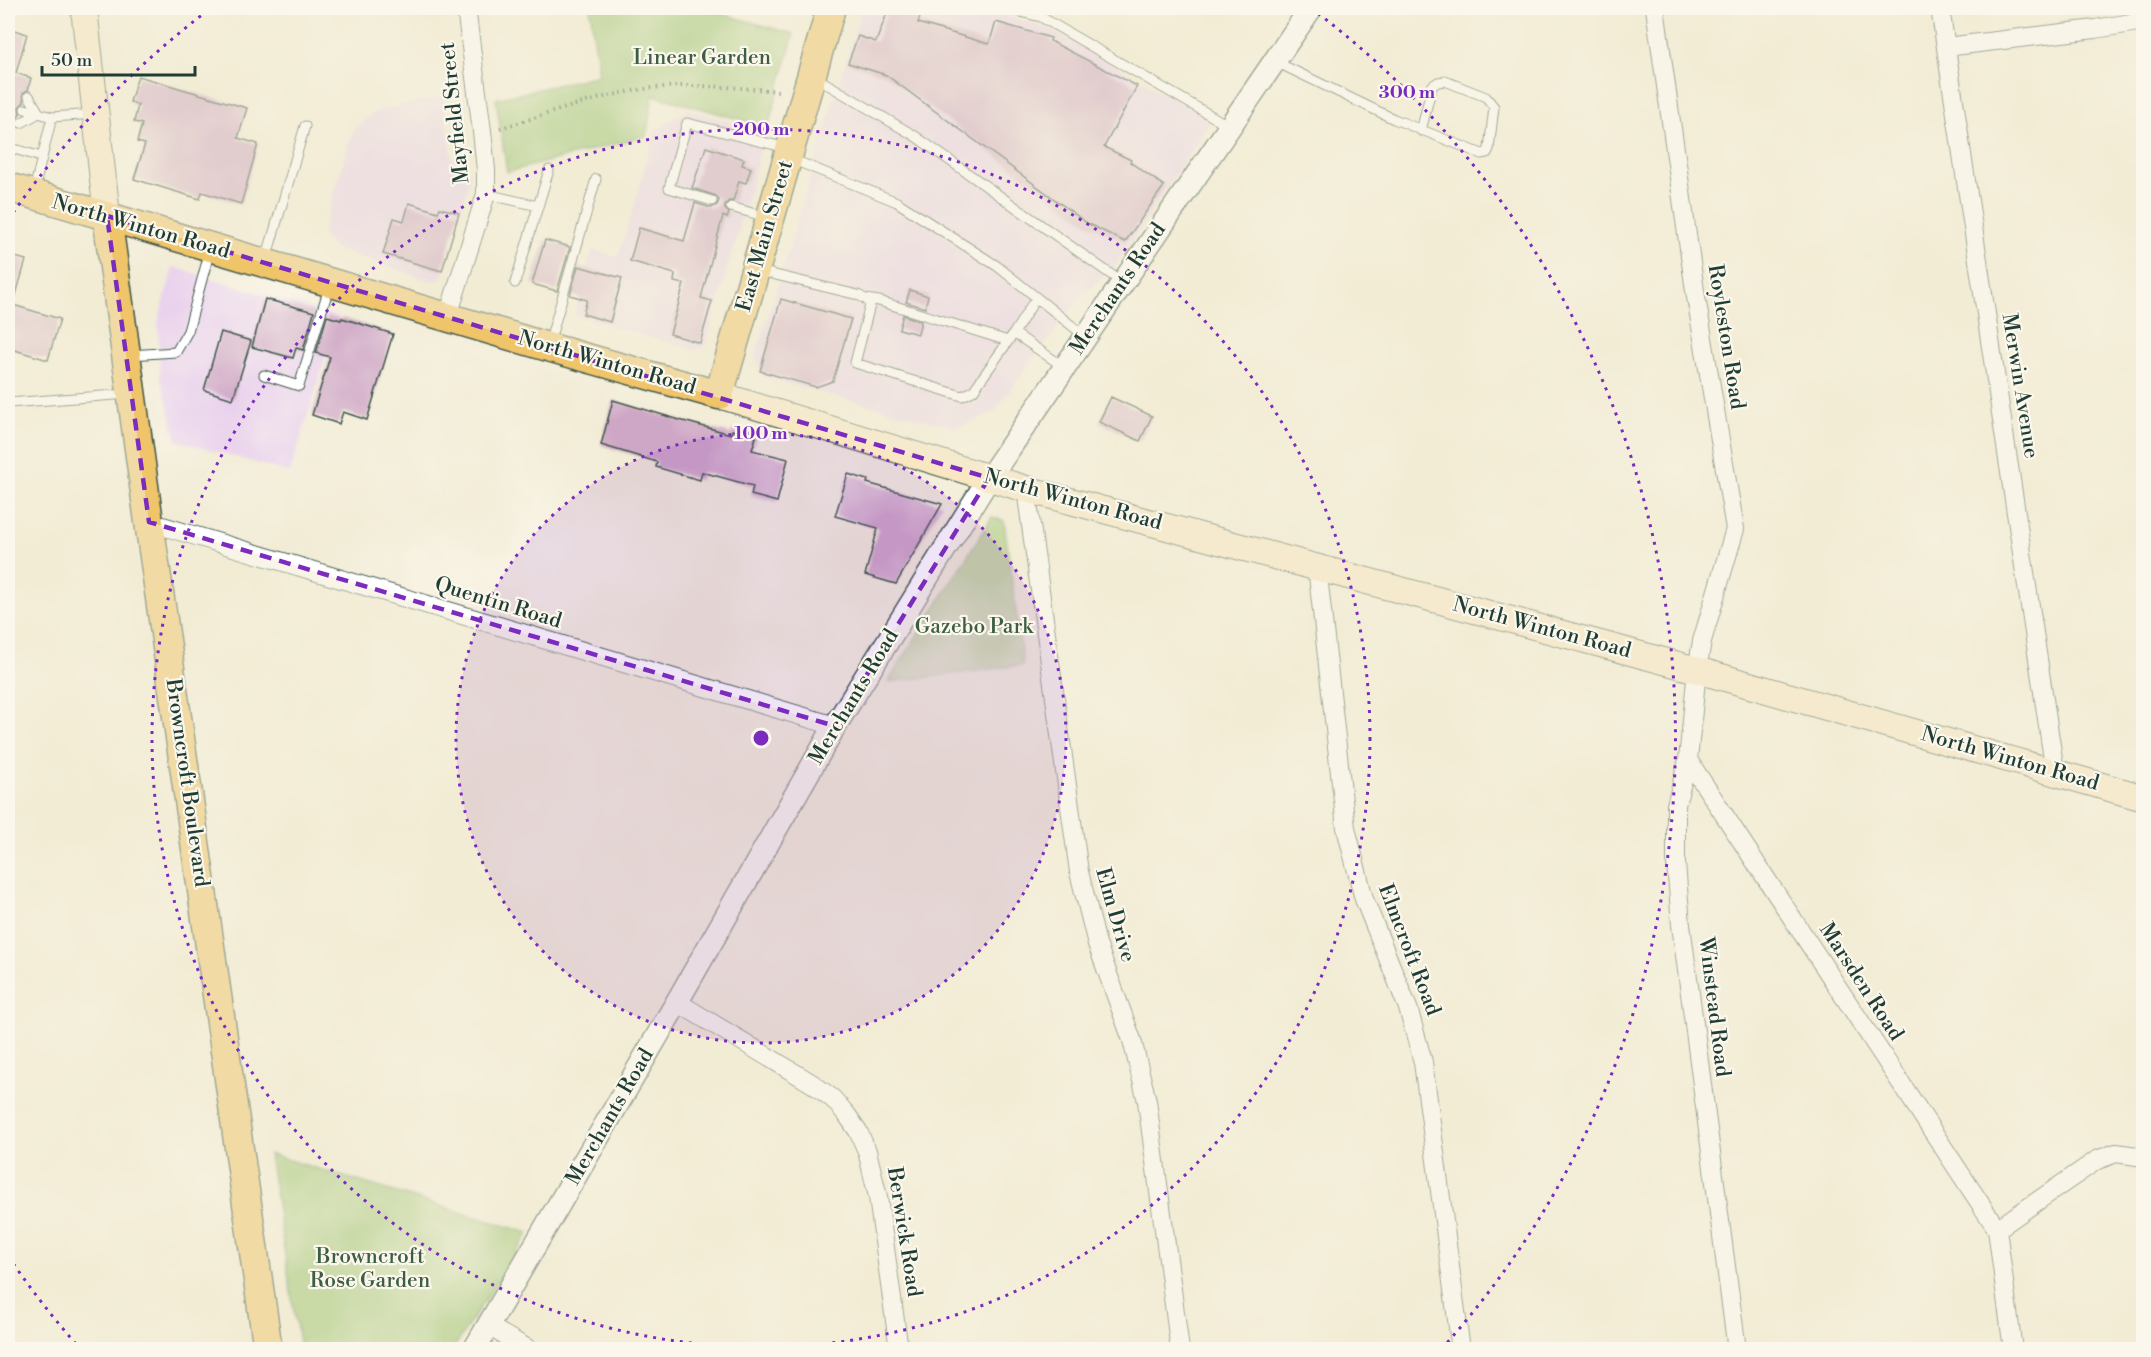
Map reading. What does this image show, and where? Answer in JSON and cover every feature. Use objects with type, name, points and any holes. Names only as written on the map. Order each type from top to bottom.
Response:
[{"type":"main road","points":[[84,8],[107,216]]},
{"type":"main road","name":"East Main Street","points":[[719,395],[831,8]]},
{"type":"main road","name":"North Winton Road","points":[[20,191],[548,347],[719,395],[1026,489],[1697,670],[2144,798]]},
{"type":"main road","name":"Browncroft Boulevard","points":[[107,216],[268,1350]]},
{"type":"street","name":"Mayfield Street","points":[[448,316],[486,194],[483,141],[466,8]]},
{"type":"street","name":"Merchants Road","points":[[474,1350],[835,726],[988,478],[1311,8]]},
{"type":"street","name":"Royleston Road","points":[[1655,8],[1695,291],[1735,529],[1702,641],[1697,670]]},
{"type":"street","name":"Merwin Avenue","points":[[1940,8],[2055,772]]},
{"type":"street","points":[[1946,47],[2144,21]]},
{"type":"street","name":"Elm Drive","points":[[1026,489],[1079,872],[1097,945],[1141,1071],[1180,1350]]},
{"type":"street","name":"Quentin Road","points":[[149,522],[835,726]]},
{"type":"street","name":"Elmcroft Road","points":[[1317,566],[1346,828],[1364,899],[1418,1037],[1461,1350]]},
{"type":"street","name":"Winstead Road","points":[[1697,670],[1688,759],[1676,805],[1676,863],[1681,925],[1737,1350]]},
{"type":"street","name":"Marsden Road","points":[[1688,759],[1997,1229]]},
{"type":"street","name":"Berwick Road","points":[[677,1002],[813,1084],[833,1099],[858,1131],[874,1173],[899,1350]]},
{"type":"street","points":[[2013,1350],[1997,1229],[2097,1160],[2116,1153],[2144,1157]]},
{"type":"street","points":[[488,1326],[530,1350]]},
{"type":"lane","points":[[1005,8],[1041,17],[1229,126]]},
{"type":"lane","points":[[1274,61],[1421,131],[1482,154],[1487,153],[1489,149],[1494,107],[1486,97],[1445,81],[1438,81],[1432,86],[1421,131]]},
{"type":"lane","points":[[811,75],[915,136],[1123,283]]},
{"type":"lane","points":[[29,96],[39,114]]},
{"type":"lane","points":[[25,109],[52,117],[95,114]]},
{"type":"lane","points":[[21,123],[39,114]]},
{"type":"lane","points":[[20,191],[41,156],[52,117]]},
{"type":"lane","points":[[712,201],[669,188],[687,123],[788,153],[897,202],[997,266],[1086,337]]},
{"type":"lane","points":[[265,263],[305,126]]},
{"type":"lane","points":[[8,147],[41,156]]},
{"type":"lane","points":[[515,283],[549,170]]},
{"type":"lane","points":[[548,347],[596,179]]},
{"type":"lane","points":[[486,194],[538,206]]},
{"type":"lane","points":[[731,207],[770,219]]},
{"type":"lane","points":[[127,355],[176,352],[188,331],[210,248]]},
{"type":"lane","points":[[755,270],[858,295],[865,299],[870,305],[855,363],[962,396],[973,391],[1036,298]]},
{"type":"lane","points":[[264,375],[299,386],[330,282]]},
{"type":"lane","points":[[865,299],[1011,337],[1064,368]]},
{"type":"lane","points":[[8,403],[132,393]]},
{"type":"path","points":[[495,130],[619,94],[645,89],[700,86],[778,91]]},
{"type":"highlighted area","points":[[107,216],[989,478],[835,726],[149,522]]},
{"type":"shaded area","points":[[862,8],[981,8],[1050,29],[1212,120],[1116,265],[1081,297],[994,412],[957,428],[765,378],[755,358]]},
{"type":"shaded area","points":[[443,96],[453,165],[471,174],[441,280],[431,281],[333,248],[322,234],[352,131],[376,111]]},
{"type":"shaded area","points":[[688,109],[761,132],[760,152],[706,346],[693,350],[574,315],[592,250],[618,257],[654,131]]},
{"type":"shaded area","points":[[173,267],[338,317],[290,473],[177,440],[160,376],[158,323]]},
{"type":"green space","name":"Linear Garden","points":[[590,8],[701,8],[794,34],[768,127],[653,95],[646,136],[507,172],[496,99],[599,75]]},
{"type":"green space","name":"Gazebo Park","points":[[992,517],[1004,521],[1023,665],[888,682]]},
{"type":"green space","name":"Browncroft Rose Garden","points":[[269,1154],[529,1233],[453,1349],[300,1349]]},
{"type":"building","points":[[889,8],[923,8],[918,23],[989,44],[996,22],[1051,38],[1050,41],[1137,86],[1104,147],[1131,160],[1130,162],[1164,186],[1125,242],[1087,223],[886,75],[848,63],[858,36],[876,42]]},
{"type":"building","points":[[8,28],[27,34],[16,73],[31,78],[28,90],[23,93],[24,102],[19,107],[20,114],[15,120],[16,127],[12,141],[8,140]]},
{"type":"building","points":[[138,76],[247,108],[238,138],[258,144],[241,204],[202,192],[200,199],[134,179],[145,144],[137,142],[142,124],[134,122],[138,105],[130,102]]},
{"type":"building","points":[[706,147],[744,159],[742,165],[751,168],[746,183],[739,181],[733,201],[725,205],[729,213],[727,218],[723,216],[701,298],[712,301],[700,343],[670,334],[684,284],[674,282],[675,274],[630,261],[639,228],[684,241],[695,203],[711,208],[717,205],[719,200],[716,196],[692,188]]},
{"type":"building","points":[[409,203],[438,212],[440,208],[459,213],[442,271],[383,254],[394,218],[404,221]]},
{"type":"building","points":[[545,240],[570,247],[557,291],[532,284]]},
{"type":"building","points":[[8,255],[26,260],[13,305],[60,319],[48,360],[8,348]]},
{"type":"building","points":[[578,266],[622,278],[610,322],[583,314],[587,300],[570,295]]},
{"type":"building","points":[[910,290],[928,296],[925,308],[906,302]]},
{"type":"building","points":[[265,299],[314,312],[303,350],[296,348],[293,358],[252,347]]},
{"type":"building","points":[[781,299],[851,319],[833,381],[816,387],[760,371]]},
{"type":"building","points":[[903,315],[921,321],[918,334],[899,329]]},
{"type":"building","points":[[327,316],[341,320],[342,318],[393,334],[367,420],[343,412],[339,424],[312,415],[330,357],[316,353]]},
{"type":"building","points":[[221,332],[251,341],[233,399],[204,390]]},
{"type":"building","points":[[1111,397],[1152,416],[1140,441],[1099,422]]},
{"type":"building","points":[[613,400],[731,434],[732,430],[756,437],[752,450],[788,459],[777,502],[751,495],[753,486],[702,472],[700,480],[656,467],[657,462],[601,445]]},
{"type":"building","points":[[848,474],[868,480],[867,483],[942,504],[896,584],[865,575],[878,528],[835,516]]}]
